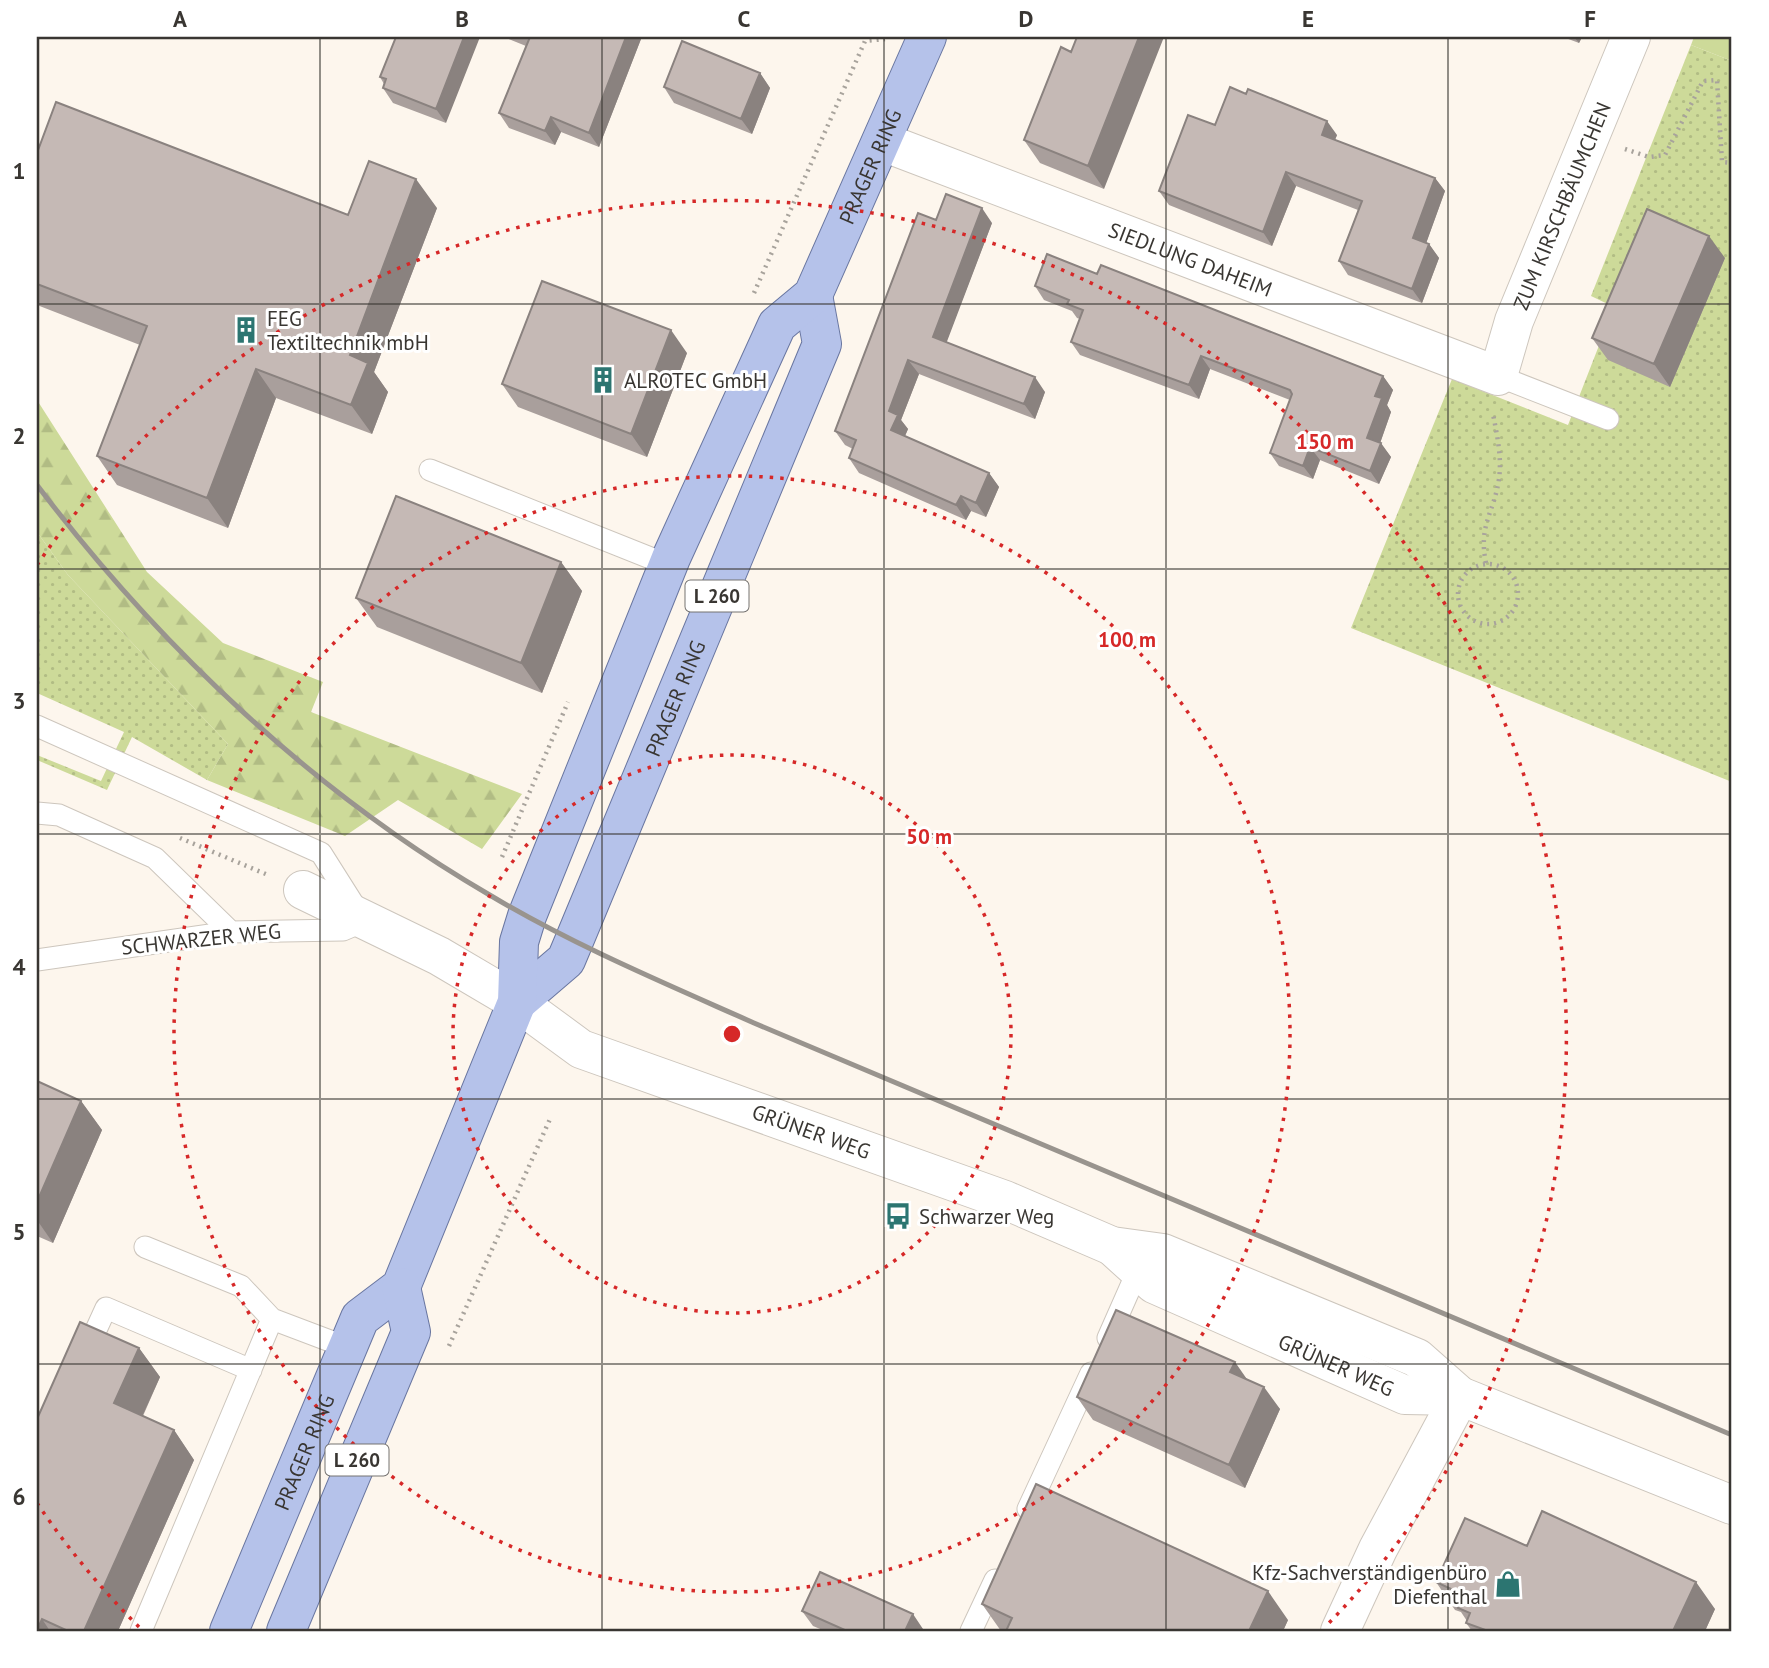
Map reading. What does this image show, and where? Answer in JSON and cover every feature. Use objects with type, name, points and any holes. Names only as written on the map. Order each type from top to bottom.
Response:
[{"type":"main road","name":"PRAGER RING","points":[[229,1631],[360,1318],[401,1287],[517,1002],[519,942],[527,916],[668,565],[777,325],[813,295],[883,142],[927,37]]},
{"type":"main road","name":"PRAGER RING","points":[[517,1002],[566,960],[574,941],[822,344],[813,295]]},
{"type":"main road","name":"L 260","points":[[286,1631],[411,1332],[401,1287]]},
{"type":"street","name":"ZUM KIRSCHBÄUMCHEN","points":[[1497,376],[1514,321],[1631,37]]},
{"type":"street","name":"SIEDLUNG DAHEIM","points":[[883,142],[1497,376]]},
{"type":"street","points":[[303,890],[439,956],[517,1002]]},
{"type":"street","name":"GRÜNER WEG","points":[[517,1002],[581,1049],[1005,1200],[1125,1258],[1163,1253],[1417,1358],[1460,1396],[1732,1505]]},
{"type":"street","points":[[1340,1631],[1378,1549],[1460,1396]]},
{"type":"lane","points":[[1497,376],[1608,419]]},
{"type":"lane","points":[[430,470],[668,565]]},
{"type":"lane","points":[[37,726],[321,853],[365,921]]},
{"type":"lane","points":[[37,813],[59,814],[155,858],[231,932]]},
{"type":"lane","name":"SCHWARZER WEG","points":[[37,960],[231,932],[343,930],[365,921]]},
{"type":"lane","points":[[145,1247],[241,1286],[272,1319],[346,1347]]},
{"type":"lane","points":[[1020,1526],[1125,1258]]},
{"type":"lane","points":[[77,1372],[106,1308],[251,1370]]},
{"type":"lane","points":[[141,1631],[272,1319]]},
{"type":"lane","points":[[971,1631],[1004,1561]]},
{"type":"path","points":[[1590,136],[1649,157],[1665,155],[1703,81],[1717,80],[1723,162],[1732,163]]},
{"type":"path","points":[[1486,563],[1481,541],[1499,479],[1498,439],[1490,401],[1497,376]]},
{"type":"path","points":[[1486,563],[1498,565],[1508,572],[1518,593],[1510,615],[1501,622],[1489,625],[1477,623],[1467,617],[1457,596],[1465,573],[1486,563]]},
{"type":"green space","points":[[1694,37],[1732,37],[1732,61],[1691,45]]},
{"type":"green space","points":[[1691,45],[1732,61],[1732,782],[1351,628],[1452,379],[1568,425],[1614,307],[1591,296]]},
{"type":"green space","points":[[37,400],[147,572],[223,643],[323,682],[311,712],[522,794],[482,849],[398,800],[345,836],[207,780],[228,744],[68,575],[37,532]]},
{"type":"green space","points":[[37,532],[68,575],[228,744],[207,780],[132,737],[107,790],[37,760],[37,755],[101,781],[124,732],[37,693]]},
{"type":"building","points":[[396,37],[464,37],[436,109],[383,88],[386,79],[380,77]]},
{"type":"building","points":[[530,37],[626,37],[589,133],[551,117],[545,131],[499,113]]},
{"type":"building","points":[[1077,37],[1139,37],[1088,166],[1024,140],[1061,47],[1071,52]]},
{"type":"building","points":[[682,41],[760,73],[741,119],[664,87]]},
{"type":"building","points":[[1230,87],[1246,94],[1248,89],[1327,121],[1322,135],[1435,178],[1413,238],[1429,244],[1412,289],[1339,261],[1362,201],[1286,172],[1263,232],[1159,191],[1188,115],[1215,125]]},
{"type":"building","name":"FEG Textiltechnik mbH","points":[[56,102],[348,215],[369,161],[416,179],[350,355],[368,363],[351,405],[256,369],[207,498],[97,456],[147,326],[37,284],[37,153]]},
{"type":"building","points":[[946,194],[982,208],[933,337],[1035,377],[1024,404],[908,360],[889,411],[898,415],[891,430],[989,473],[976,503],[961,496],[956,505],[849,458],[856,440],[835,431],[918,213],[936,220]]},
{"type":"building","points":[[1647,209],[1709,236],[1654,364],[1592,338]]},
{"type":"building","points":[[1047,254],[1097,274],[1101,265],[1383,376],[1375,396],[1382,398],[1367,438],[1381,443],[1370,471],[1310,447],[1303,466],[1270,453],[1292,394],[1290,390],[1201,356],[1189,385],[1071,342],[1083,310],[1067,304],[1069,300],[1035,286]]},
{"type":"building","name":"ALROTEC GmbH","points":[[542,281],[671,330],[631,434],[502,384]]},
{"type":"building","points":[[396,496],[561,562],[521,663],[356,598]]},
{"type":"building","points":[[37,1081],[81,1101],[37,1202]]},
{"type":"building","points":[[1116,1310],[1235,1362],[1230,1372],[1264,1387],[1229,1465],[1077,1397]]},
{"type":"building","points":[[80,1322],[139,1348],[114,1403],[174,1430],[84,1631],[68,1631],[42,1619],[37,1630],[37,1419]]},
{"type":"building","points":[[1036,1484],[1268,1591],[1249,1631],[1006,1631],[1012,1618],[982,1604]]},
{"type":"building","points":[[1542,1511],[1696,1582],[1673,1631],[1488,1631],[1466,1623],[1470,1613],[1458,1608],[1464,1595],[1436,1582],[1465,1518],[1527,1546]]},
{"type":"building","points":[[820,1572],[913,1614],[905,1631],[847,1631],[802,1611]]},
{"type":"railway","points":[[37,485],[84,545],[134,602],[243,712],[361,810],[423,854],[520,913],[619,963],[754,1023],[1732,1435]]},
{"type":"place","name":"FEG Textiltechnik mbH","points":[[246,330]]},
{"type":"place","name":"ALROTEC GmbH","points":[[603,380]]},
{"type":"place","name":"Schwarzer Weg","points":[[898,1216]]},
{"type":"place","name":"Kfz-Sachverständigenbüro Diefenthal","points":[[1508,1584]]}]
